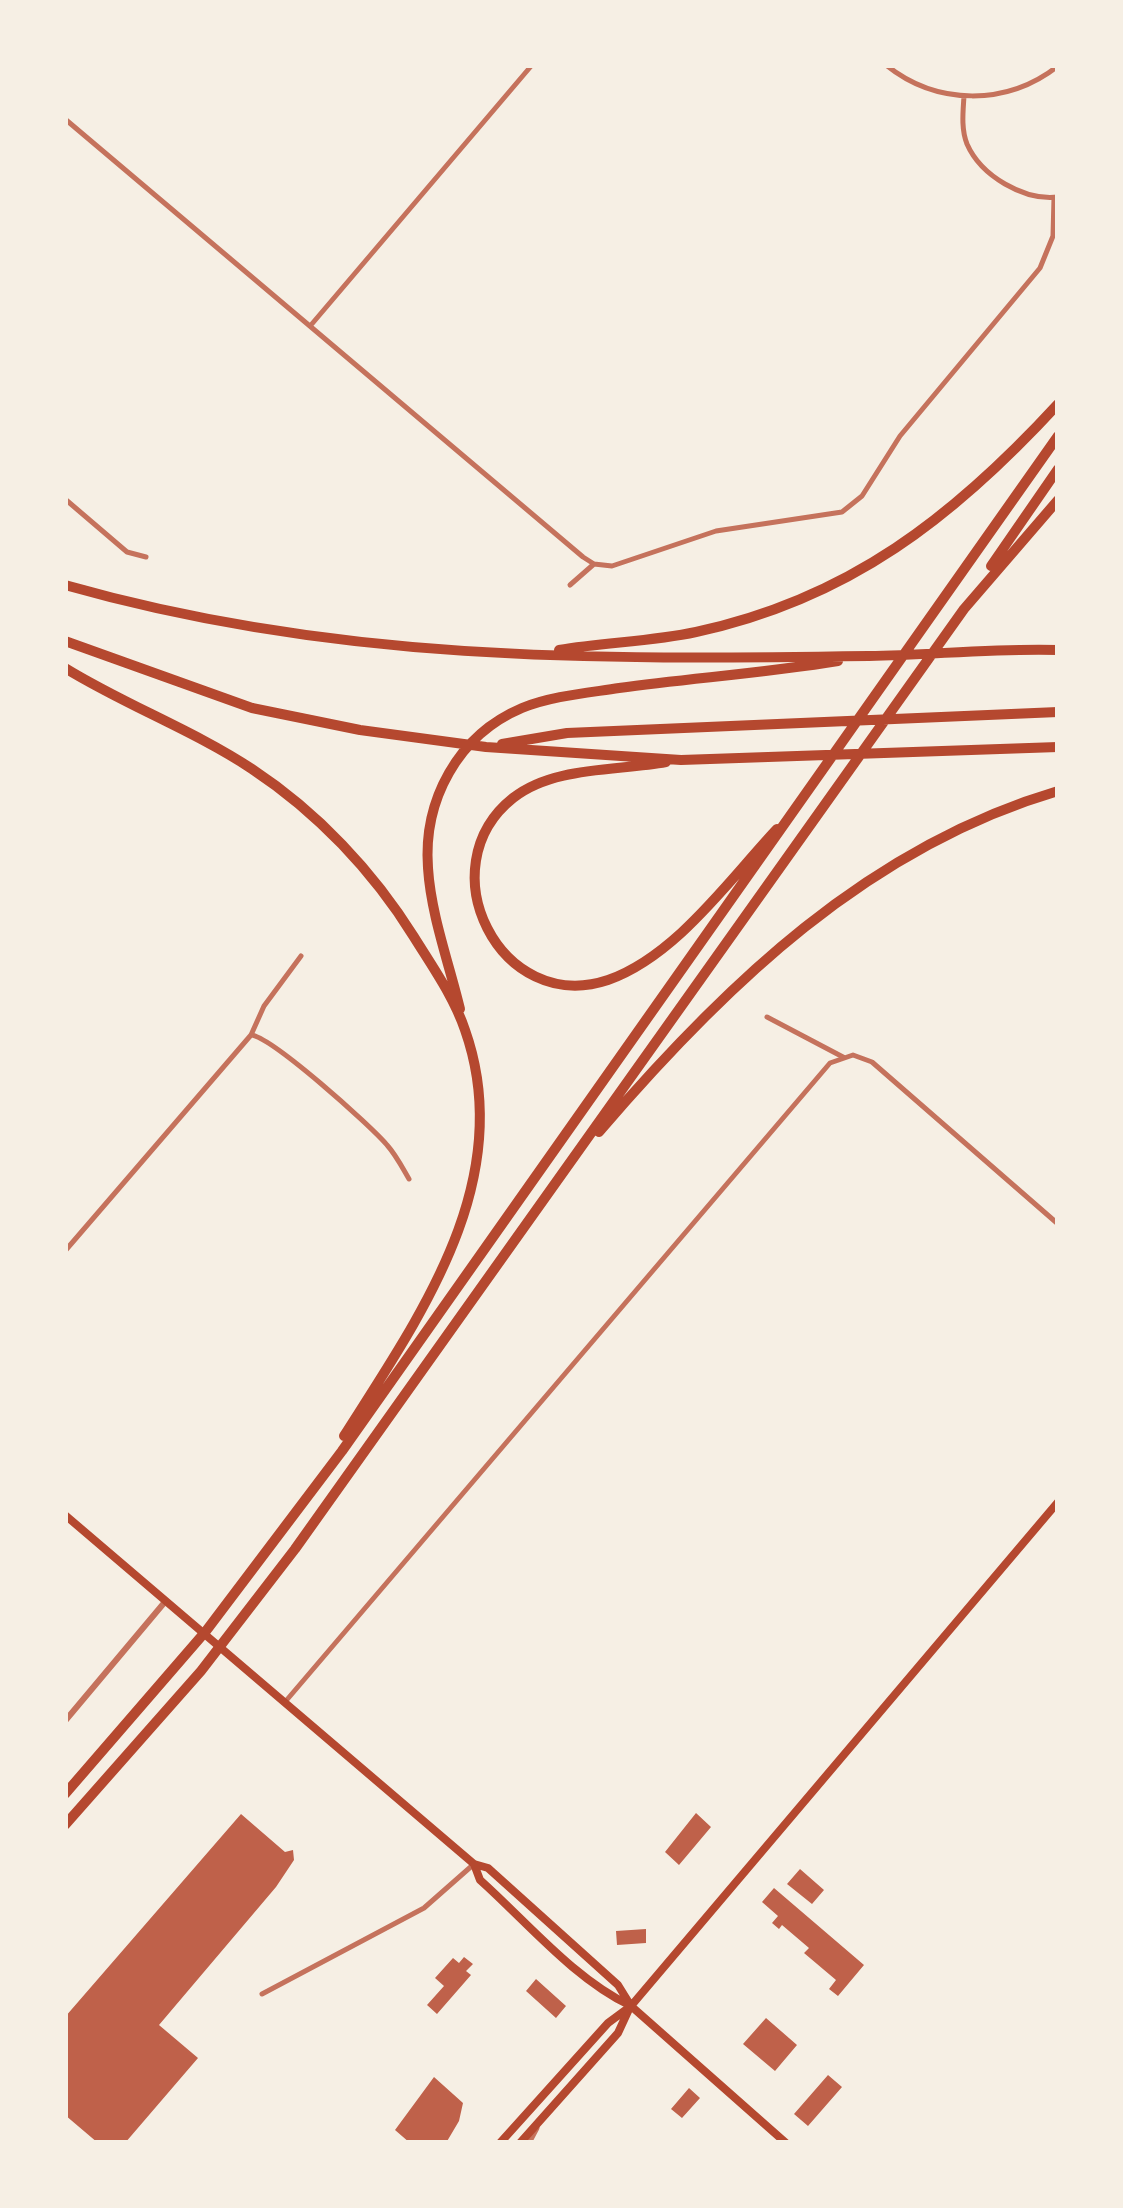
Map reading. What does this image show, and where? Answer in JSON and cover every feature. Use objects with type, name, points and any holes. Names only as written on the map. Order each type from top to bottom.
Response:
[{"type":"highway","points":[[533,656],[700,631],[826,588],[880,560],[950,512],[1058,404]]},
{"type":"highway","points":[[65,1794],[224,1610],[802,803],[1058,436]]},
{"type":"highway","points":[[65,1826],[238,1625],[964,609],[1058,469]]},
{"type":"highway","points":[[964,609],[1058,500]]},
{"type":"highway","points":[[65,585],[197,619],[374,647],[533,656],[874,656],[1056,649]]},
{"type":"highway","points":[[65,641],[252,708],[374,732],[486,747],[681,760],[1058,746]]},
{"type":"highway","points":[[298,1508],[419,1316],[462,1223],[472,1189],[479,1131],[476,1080],[428,870],[428,840],[440,788],[456,760],[506,716],[538,702],[663,681],[874,656]]},
{"type":"highway","points":[[65,668],[222,750],[322,825],[402,919],[465,1029]]},
{"type":"highway","points":[[486,747],[568,733],[1058,712]]},
{"type":"highway","points":[[681,760],[550,779],[524,790],[502,809],[479,846],[473,884],[480,922],[508,959],[537,977],[565,984],[596,983],[625,972],[681,929],[802,803]]},
{"type":"highway","points":[[562,1175],[722,1002],[836,900],[932,840],[1058,790]]},
{"type":"main road","points":[[500,2143],[608,2023],[631,2006],[1058,1502]]},
{"type":"main road","points":[[65,1515],[474,1864],[488,1868],[618,1985],[631,2006]]},
{"type":"main road","points":[[474,1864],[480,1880],[562,1954],[609,1995],[631,2006],[786,2143]]},
{"type":"main road","points":[[520,2143],[618,2033],[631,2006]]},
{"type":"street","points":[[311,326],[532,65]]},
{"type":"street","points":[[886,65],[920,85],[964,96],[1020,88],[1058,66]]},
{"type":"street","points":[[65,119],[594,564],[612,566],[716,531],[820,518],[844,510],[862,496],[900,436],[1040,268],[1053,236],[1056,197],[1011,187],[975,157],[965,135],[964,96]]},
{"type":"street","points":[[65,499],[127,552],[146,556]]},
{"type":"street","points":[[570,585],[594,564]]},
{"type":"street","points":[[65,1250],[241,1041],[251,1035],[264,1006],[301,956]]},
{"type":"street","points":[[767,1017],[843,1057]]},
{"type":"street","points":[[251,1035],[272,1044],[366,1125],[389,1147],[409,1178]]},
{"type":"street","points":[[283,1704],[821,1071],[843,1057],[861,1056],[872,1062],[1058,1224]]},
{"type":"street","points":[[65,1721],[164,1603]]},
{"type":"street","points":[[262,1994],[424,1908],[474,1864]]},
{"type":"street","points":[[529,2143],[541,2121]]},
{"type":"building","points":[[696,1813],[711,1827],[679,1865],[665,1852]]},
{"type":"building","points":[[241,1814],[285,1852],[293,1850],[294,1860],[276,1887],[159,2025],[198,2058],[125,2143],[98,2143],[65,2115],[65,2017]]},
{"type":"building","points":[[800,1869],[824,1890],[812,1904],[787,1884]]},
{"type":"building","points":[[774,1888],[864,1965],[838,1996],[829,1989],[836,1980],[804,1953],[809,1948],[782,1925],[779,1929],[772,1923],[778,1916],[762,1902]]},
{"type":"building","points":[[646,1929],[646,1943],[617,1945],[616,1931]]},
{"type":"building","points":[[464,1957],[473,1964],[466,1971],[471,1975],[437,2014],[427,2005],[444,1986],[435,1978],[453,1958],[459,1963]]},
{"type":"building","points":[[536,1979],[566,2006],[556,2018],[526,1991]]},
{"type":"building","points":[[766,2018],[797,2045],[775,2071],[743,2044]]},
{"type":"building","points":[[828,2075],[842,2087],[808,2126],[794,2114]]},
{"type":"building","points":[[434,2077],[463,2103],[459,2121],[446,2143],[410,2143],[395,2130]]},
{"type":"building","points":[[689,2088],[700,2098],[682,2118],[671,2109]]}]
